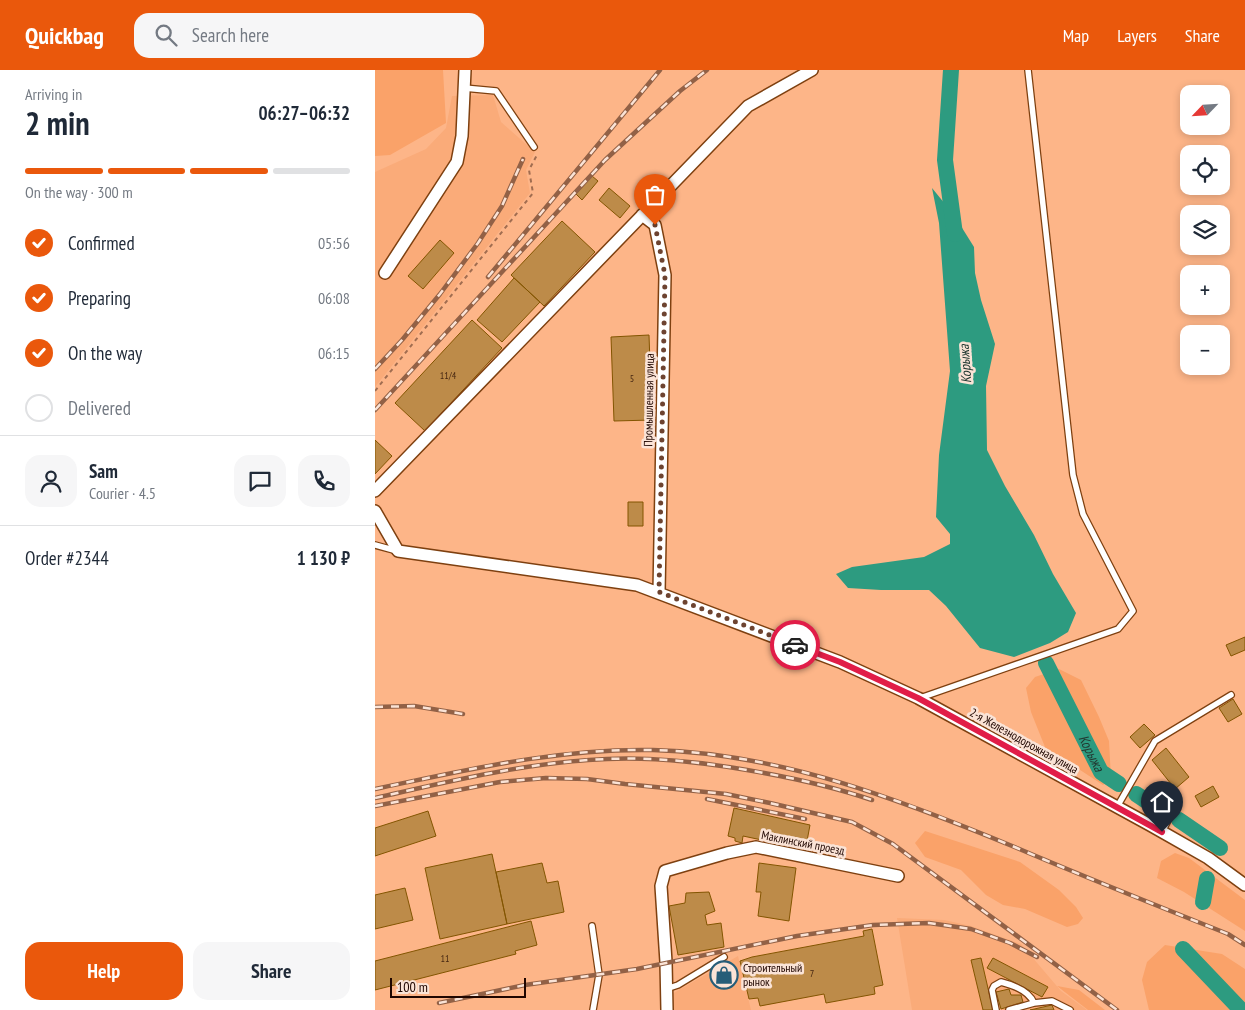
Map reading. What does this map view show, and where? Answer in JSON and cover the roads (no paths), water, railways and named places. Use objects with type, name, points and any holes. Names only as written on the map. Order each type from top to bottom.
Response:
[{"type":"street","points":[[385,273],[457,162],[462,136],[465,70]]},
{"type":"street","points":[[375,491],[748,106],[812,70]]},
{"type":"street","name":"Промышленная улица","points":[[642,215],[655,225],[665,275],[659,592]]},
{"type":"street","points":[[375,511],[398,551]]},
{"type":"street","name":"2-я Железнодорожная улица","points":[[398,551],[637,585],[840,662],[918,698],[1117,807],[1208,858],[1245,885]]},
{"type":"street","name":"Маклинский проезд","points":[[667,1010],[661,886],[665,871],[727,853],[756,847],[898,876]]},
{"type":"lane","points":[[918,698],[1118,630],[1133,611],[1083,514],[1073,476],[1028,70]]},
{"type":"lane","points":[[464,88],[496,91],[536,149]]},
{"type":"lane","points":[[375,545],[398,551]]},
{"type":"lane","points":[[1117,807],[1155,741],[1231,695]]},
{"type":"lane","points":[[1162,832],[1177,804]]},
{"type":"lane","points":[[593,926],[599,974],[593,1010]]},
{"type":"lane","points":[[667,989],[678,985],[724,957]]},
{"type":"lane","points":[[996,1010],[992,990],[994,986],[1001,982],[1027,993],[1035,1003]]},
{"type":"lane","points":[[1009,1010],[1051,1001],[1070,1010]]},
{"type":"water","points":[[932,188],[954,215],[974,247],[975,273],[981,300],[995,344],[986,386],[987,450],[1076,613],[1068,632],[1050,643],[1014,657],[980,648],[946,606],[929,590],[848,588],[836,574],[852,567],[924,557],[950,544],[950,534],[936,517],[939,455],[950,371],[939,223]]},
{"type":"waterway","name":"Корыжа","points":[[951,70],[945,160],[955,234]]},
{"type":"waterway","name":"Корыжа","points":[[1046,663],[1101,772],[1119,784]]},
{"type":"waterway","name":"Корыжа","points":[[1136,794],[1163,812]]},
{"type":"waterway","name":"Корыжа","points":[[1179,820],[1220,848]]},
{"type":"waterway","name":"Корыжа","points":[[1203,902],[1207,879]]},
{"type":"waterway","name":"Корыжа","points":[[1183,949],[1241,1010]]},
{"type":"railway","points":[[488,277],[660,70]]},
{"type":"railway","points":[[375,410],[605,160],[680,91],[707,70]]},
{"type":"railway","points":[[375,369],[440,294],[478,243],[502,206],[523,159]]},
{"type":"railway","points":[[375,707],[414,706],[463,714]]},
{"type":"railway","points":[[375,789],[548,756],[618,750],[700,753],[747,760],[839,782],[929,813],[1228,934],[1245,945]]},
{"type":"railway","points":[[375,798],[519,768],[578,761],[642,759],[677,761],[747,770],[810,782],[872,800]]},
{"type":"railway","points":[[375,806],[500,782],[546,778],[587,779],[726,794],[852,822],[893,844],[1117,1010]]},
{"type":"railway","points":[[707,799],[805,819]]},
{"type":"railway","points":[[439,1003],[525,985],[637,969],[797,936],[873,925],[929,923],[971,929],[1010,943],[1037,957]]},
{"type":"place","name":"Строительный рынок","points":[[724,975]]}]
